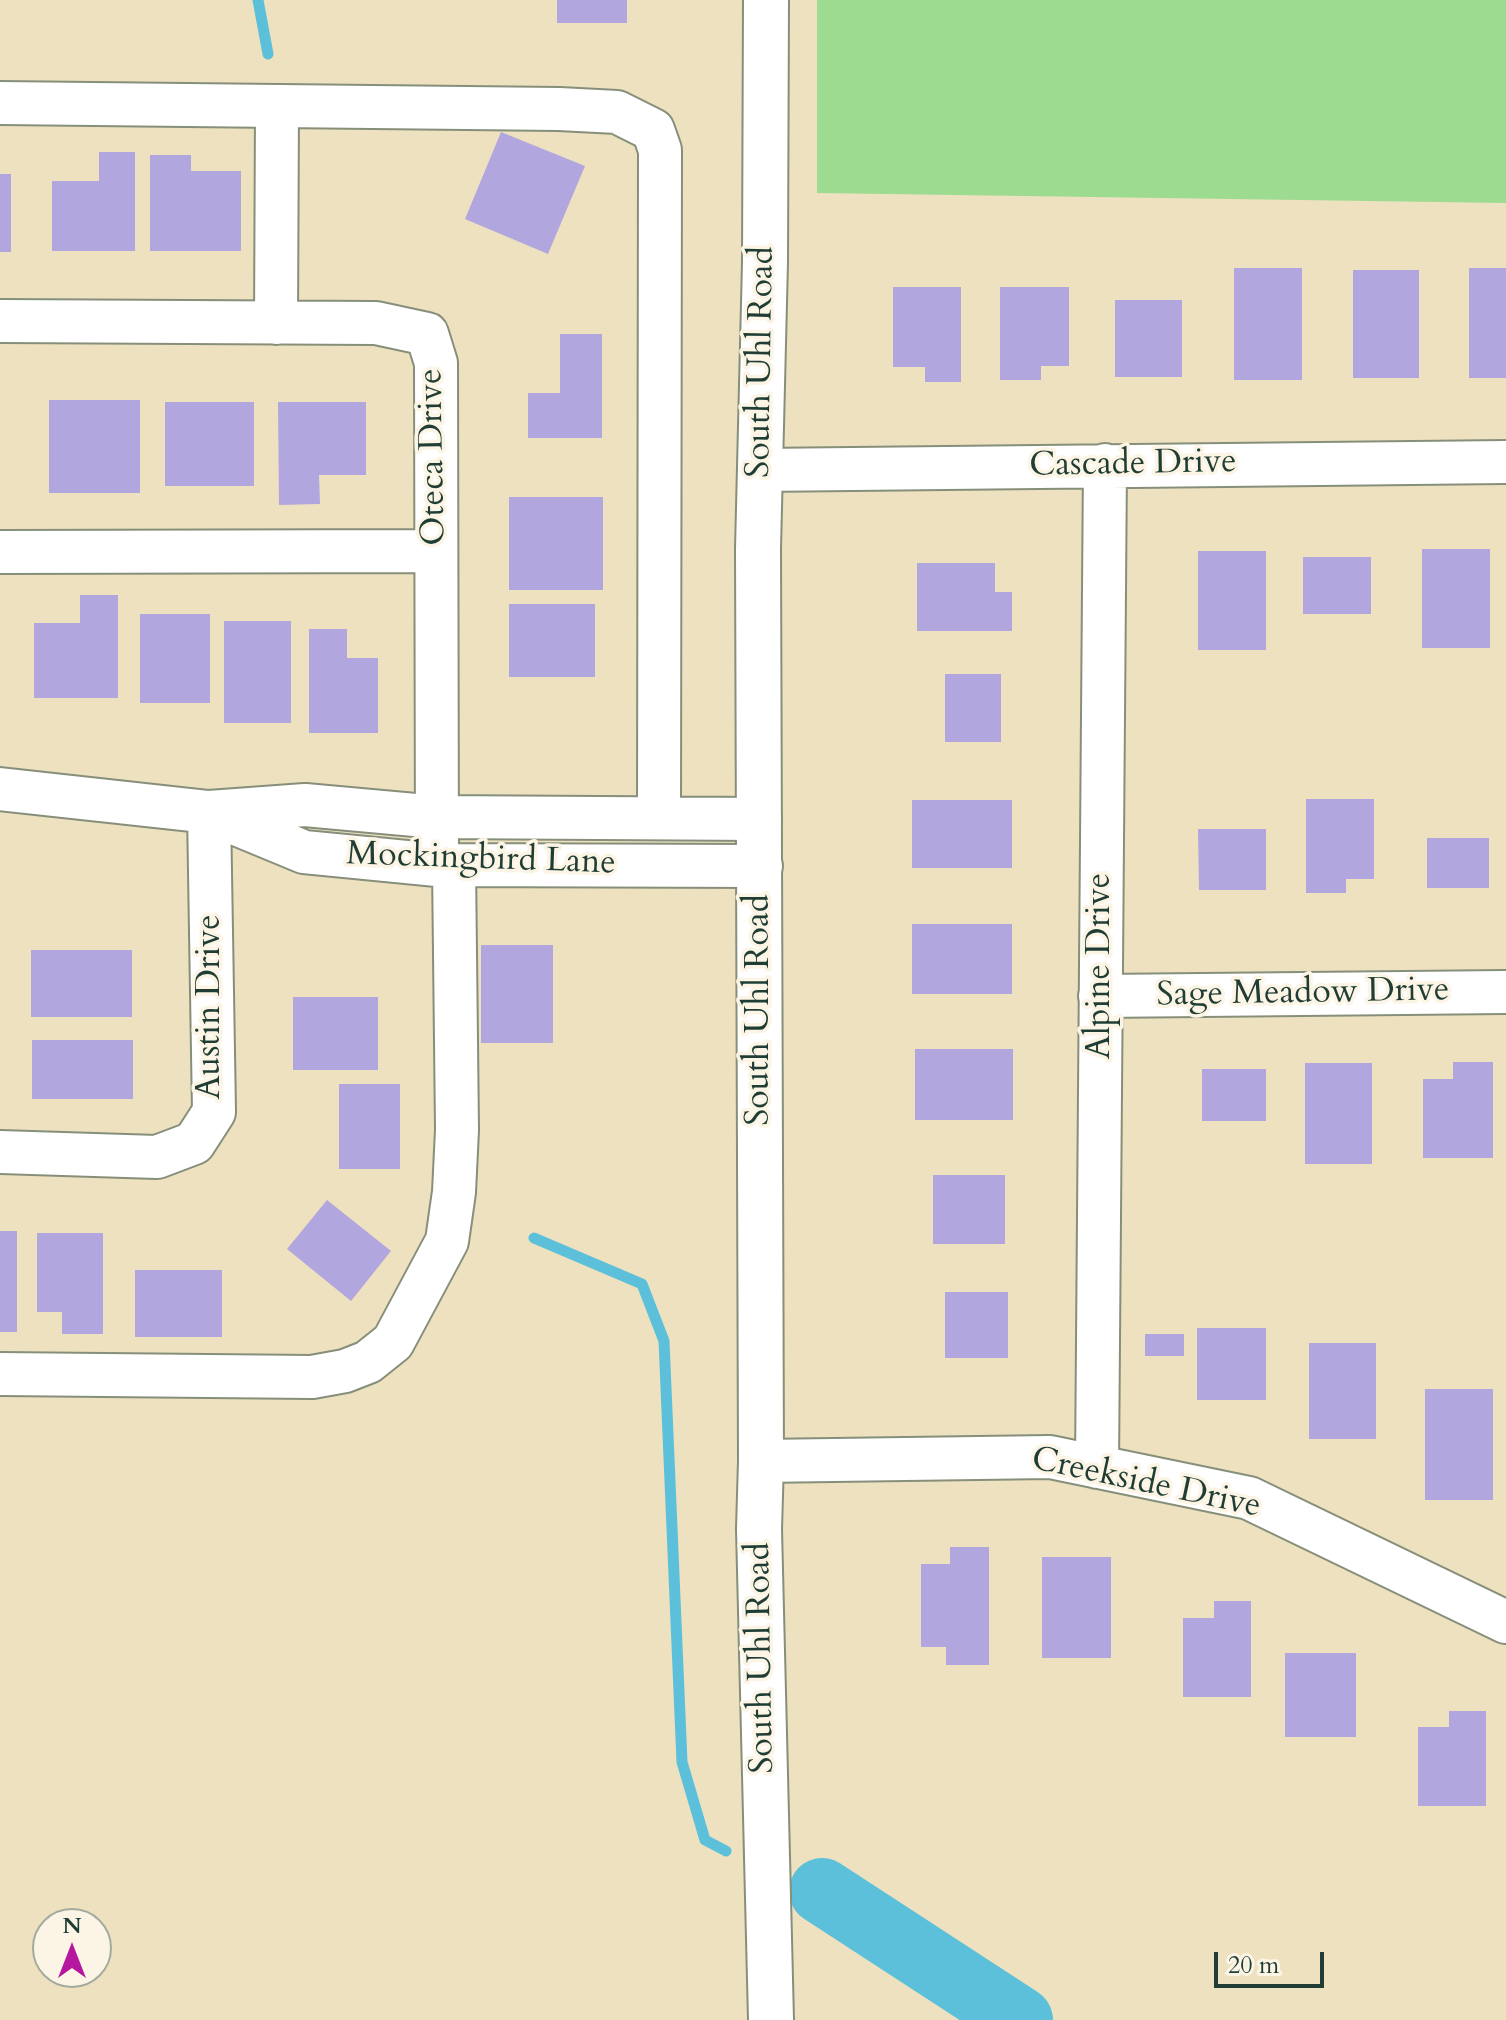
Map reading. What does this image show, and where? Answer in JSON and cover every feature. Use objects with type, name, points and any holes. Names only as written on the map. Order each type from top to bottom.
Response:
[{"type":"main road","name":"South Uhl Road","points":[[766,0],[765,262],[759,470],[759,1529],[771,2020]]},
{"type":"street","points":[[0,103],[617,112],[653,130],[660,150],[659,818]]},
{"type":"street","points":[[276,323],[277,108]]},
{"type":"street","name":"Oteca Drive","points":[[0,321],[376,323],[427,334],[436,363],[437,817],[446,865],[457,1130],[454,1192],[447,1241],[393,1342],[368,1362],[345,1371],[312,1377],[0,1374]]},
{"type":"street","name":"Cascade Drive","points":[[759,470],[1506,462]]},
{"type":"street","name":"Alpine Drive","points":[[1097,1467],[1105,465]]},
{"type":"street","points":[[0,552],[436,551]]},
{"type":"street","name":"Mockingbird Lane","points":[[0,789],[209,812],[305,805],[437,817],[760,819]]},
{"type":"street","name":"Mockingbird Lane","points":[[209,812],[304,852],[446,865],[761,866]]},
{"type":"street","name":"Austin Drive","points":[[0,1152],[157,1157],[194,1143],[214,1112],[209,812]]},
{"type":"street","name":"Sage Meadow Drive","points":[[1100,996],[1506,992]]},
{"type":"street","name":"Creekside Drive","points":[[761,1461],[1050,1457],[1249,1498],[1506,1622]]},
{"type":"green space","points":[[817,0],[1506,0],[1506,203],[817,193]]},
{"type":"building","points":[[557,0],[627,0],[627,23],[557,23]]},
{"type":"building","points":[[501,132],[585,166],[548,254],[465,219]]},
{"type":"building","points":[[99,152],[135,152],[135,251],[52,251],[52,181],[99,181]]},
{"type":"building","points":[[150,155],[191,155],[191,171],[241,171],[241,251],[150,251]]},
{"type":"building","points":[[0,174],[11,174],[11,252],[0,252]]},
{"type":"building","points":[[1234,268],[1302,268],[1302,380],[1234,380]]},
{"type":"building","points":[[1469,268],[1506,268],[1506,378],[1469,378]]},
{"type":"building","points":[[1353,270],[1419,270],[1419,378],[1353,378]]},
{"type":"building","points":[[893,287],[961,287],[961,382],[925,382],[925,367],[893,367]]},
{"type":"building","points":[[1000,287],[1069,287],[1069,366],[1041,366],[1041,380],[1000,380]]},
{"type":"building","points":[[1115,300],[1182,300],[1182,377],[1115,377]]},
{"type":"building","points":[[560,334],[602,334],[602,438],[528,438],[528,393],[560,393]]},
{"type":"building","points":[[49,400],[140,400],[140,493],[49,493]]},
{"type":"building","points":[[165,402],[254,402],[254,486],[165,486]]},
{"type":"building","points":[[278,402],[366,402],[366,475],[319,475],[320,504],[279,505]]},
{"type":"building","points":[[509,497],[603,497],[603,590],[509,590]]},
{"type":"building","points":[[1422,549],[1490,549],[1490,648],[1422,648]]},
{"type":"building","points":[[1198,551],[1266,551],[1266,650],[1198,650]]},
{"type":"building","points":[[1303,557],[1371,557],[1371,614],[1303,614]]},
{"type":"building","points":[[917,563],[995,563],[995,592],[1012,592],[1012,631],[917,631]]},
{"type":"building","points":[[80,595],[118,595],[118,698],[34,698],[34,623],[80,623]]},
{"type":"building","points":[[509,604],[595,604],[595,677],[509,677]]},
{"type":"building","points":[[140,614],[210,614],[210,703],[140,703]]},
{"type":"building","points":[[224,621],[291,621],[291,723],[224,723]]},
{"type":"building","points":[[309,629],[347,629],[347,658],[378,658],[378,733],[309,733]]},
{"type":"building","points":[[945,674],[1001,674],[1001,742],[945,742]]},
{"type":"building","points":[[1306,799],[1374,799],[1374,879],[1346,879],[1346,893],[1306,893]]},
{"type":"building","points":[[912,800],[1012,800],[1012,868],[912,868]]},
{"type":"building","points":[[1198,829],[1266,829],[1266,890],[1199,890]]},
{"type":"building","points":[[1427,838],[1489,838],[1489,888],[1427,888]]},
{"type":"building","points":[[912,924],[1012,924],[1012,994],[912,994]]},
{"type":"building","points":[[481,945],[553,945],[553,1043],[481,1043]]},
{"type":"building","points":[[31,950],[132,950],[132,1017],[31,1017]]},
{"type":"building","points":[[293,997],[378,997],[378,1070],[293,1070]]},
{"type":"building","points":[[32,1040],[133,1040],[133,1099],[32,1099]]},
{"type":"building","points":[[915,1049],[1013,1049],[1013,1120],[915,1120]]},
{"type":"building","points":[[1453,1062],[1493,1062],[1493,1158],[1423,1158],[1423,1079],[1453,1079]]},
{"type":"building","points":[[1305,1063],[1372,1063],[1372,1164],[1305,1164]]},
{"type":"building","points":[[1202,1069],[1266,1069],[1266,1121],[1202,1121]]},
{"type":"building","points":[[339,1084],[400,1084],[400,1169],[339,1169]]},
{"type":"building","points":[[933,1175],[1005,1175],[1005,1244],[933,1244]]},
{"type":"building","points":[[327,1200],[391,1251],[351,1301],[287,1249]]},
{"type":"building","points":[[0,1231],[17,1231],[17,1332],[0,1332]]},
{"type":"building","points":[[37,1233],[103,1233],[103,1334],[62,1334],[62,1312],[37,1312]]},
{"type":"building","points":[[135,1270],[222,1270],[222,1337],[135,1337]]},
{"type":"building","points":[[945,1292],[1008,1292],[1008,1358],[945,1358]]},
{"type":"building","points":[[1197,1328],[1266,1328],[1266,1400],[1197,1400]]},
{"type":"building","points":[[1145,1334],[1184,1334],[1184,1356],[1145,1356]]},
{"type":"building","points":[[1309,1343],[1376,1343],[1376,1439],[1309,1439]]},
{"type":"building","points":[[1425,1389],[1493,1389],[1493,1500],[1425,1500]]},
{"type":"building","points":[[950,1547],[989,1547],[989,1665],[946,1665],[946,1647],[921,1647],[921,1564],[950,1564]]},
{"type":"building","points":[[1042,1557],[1111,1557],[1111,1658],[1042,1658]]},
{"type":"building","points":[[1214,1601],[1251,1601],[1251,1697],[1183,1697],[1183,1618],[1214,1618]]},
{"type":"building","points":[[1285,1653],[1356,1653],[1356,1737],[1285,1737]]},
{"type":"building","points":[[1449,1711],[1486,1711],[1486,1806],[1418,1806],[1418,1727],[1449,1727]]},
{"type":"waterway","points":[[258,0],[268,54]]},
{"type":"waterway","points":[[534,1238],[642,1284],[664,1341],[682,1762],[705,1840],[726,1851]]},
{"type":"waterway","points":[[822,1891],[1020,2020]]}]
